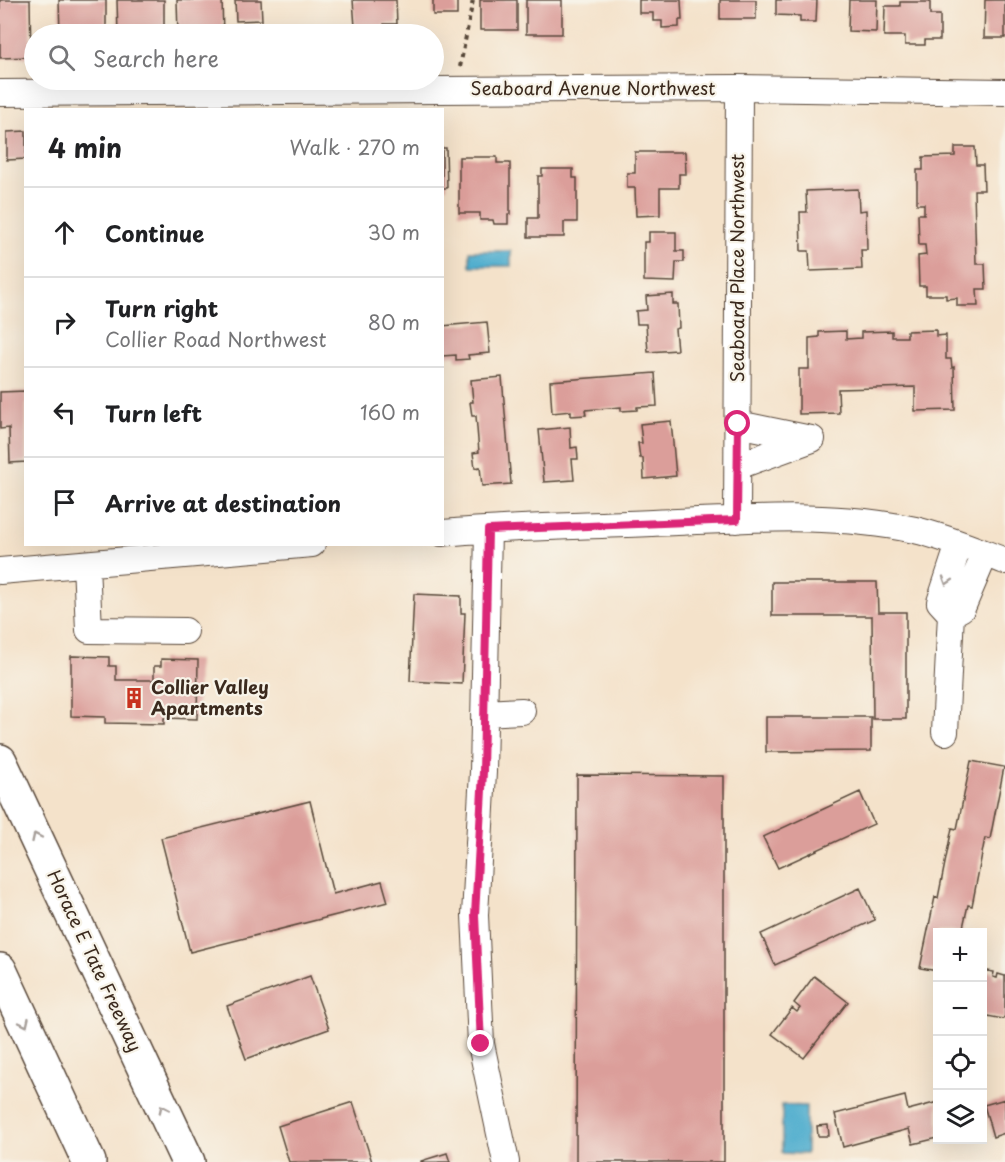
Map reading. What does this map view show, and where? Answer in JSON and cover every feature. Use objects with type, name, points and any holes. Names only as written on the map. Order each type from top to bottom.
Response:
[{"type":"highway","name":"Horace E Tate Freeway","points":[[0,761],[188,1162]]},
{"type":"highway","points":[[0,970],[89,1162]]},
{"type":"street","name":"Seaboard Avenue Northwest","points":[[0,93],[739,88],[1005,92]]},
{"type":"street","name":"Seaboard Place Northwest","points":[[737,520],[739,88]]},
{"type":"street","points":[[738,424],[812,439],[738,466]]},
{"type":"street","points":[[444,533],[737,520],[836,519],[877,523],[916,530],[995,557],[962,608],[951,614]]},
{"type":"street","points":[[488,530],[483,785],[475,915],[481,1044],[506,1162]]},
{"type":"street","points":[[945,732],[951,614],[940,602],[959,544]]},
{"type":"street","points":[[0,571],[86,564],[151,551],[282,546]]},
{"type":"street","points":[[86,564],[89,630],[185,631]]},
{"type":"street","points":[[484,713],[522,711]]},
{"type":"path","points":[[456,90],[473,0]]},
{"type":"water","points":[[470,251],[511,251],[511,266],[470,266]]},
{"type":"water","points":[[782,1105],[806,1106],[806,1154],[782,1153]]},
{"type":"building","points":[[0,0],[30,0],[30,24],[24,24],[24,57],[0,58]]},
{"type":"building","points":[[59,0],[106,0],[106,24],[60,24]]},
{"type":"building","points":[[117,0],[164,0],[164,24],[118,24]]},
{"type":"building","points":[[177,0],[222,0],[223,24],[178,24]]},
{"type":"building","points":[[235,0],[261,0],[262,20],[236,21]]},
{"type":"building","points":[[353,0],[396,0],[397,24],[355,24]]},
{"type":"building","points":[[433,0],[457,0],[457,15],[433,15]]},
{"type":"building","points":[[480,0],[517,0],[517,30],[480,30]]},
{"type":"building","points":[[526,0],[562,0],[562,34],[526,34]]},
{"type":"building","points":[[639,0],[681,0],[682,20],[679,20],[679,27],[662,28],[662,21],[653,21],[653,13],[639,13]]},
{"type":"building","points":[[720,0],[756,0],[756,19],[720,19]]},
{"type":"building","points":[[776,0],[817,0],[816,22],[800,22],[800,16],[776,15]]},
{"type":"building","points":[[849,0],[877,0],[876,32],[848,31]]},
{"type":"building","points":[[985,0],[1005,0],[1005,38],[984,38]]},
{"type":"building","points":[[900,2],[930,2],[930,15],[940,15],[940,40],[925,40],[925,45],[905,45],[905,36],[884,36],[885,6],[900,6]]},
{"type":"building","points":[[24,131],[24,159],[7,160],[7,132]]},
{"type":"building","points":[[955,147],[975,147],[976,165],[983,165],[984,190],[974,190],[976,264],[985,264],[986,289],[977,289],[978,306],[957,306],[957,298],[946,299],[946,295],[926,295],[926,286],[919,286],[918,256],[926,255],[925,245],[919,245],[918,214],[924,214],[924,204],[917,204],[917,170],[923,170],[923,157],[955,156]]},
{"type":"building","points":[[444,148],[446,148],[447,188],[444,188]]},
{"type":"building","points":[[635,152],[685,152],[686,174],[679,174],[679,188],[660,188],[660,215],[636,216],[635,188],[627,188],[627,173],[635,173]]},
{"type":"building","points":[[459,157],[497,157],[497,163],[510,163],[508,224],[494,224],[493,220],[480,220],[480,213],[459,213]]},
{"type":"building","points":[[542,169],[573,169],[573,178],[577,178],[577,222],[564,222],[564,237],[528,237],[528,218],[538,218],[538,176],[542,176]]},
{"type":"building","points":[[858,189],[859,211],[866,210],[867,250],[861,250],[862,269],[810,271],[809,251],[801,251],[800,212],[807,212],[806,191]]},
{"type":"building","points":[[649,232],[676,232],[676,251],[684,251],[684,262],[676,262],[675,282],[644,281],[644,242],[649,242]]},
{"type":"building","points":[[673,294],[673,304],[678,304],[679,328],[675,329],[677,350],[648,352],[646,324],[637,324],[636,311],[647,310],[646,296]]},
{"type":"building","points":[[487,322],[490,353],[468,355],[469,359],[456,360],[456,355],[444,356],[444,326]]},
{"type":"building","points":[[936,330],[936,336],[946,335],[946,359],[951,359],[952,368],[954,367],[955,410],[915,411],[915,387],[838,389],[839,413],[799,414],[799,369],[809,369],[809,338],[819,337],[819,332],[846,331],[846,339],[861,338],[861,332],[892,331],[892,337],[907,337],[907,331]]},
{"type":"building","points":[[655,373],[657,406],[621,411],[621,407],[585,410],[586,415],[571,416],[571,411],[552,413],[550,381]]},
{"type":"building","points":[[502,377],[511,484],[482,486],[480,467],[475,468],[473,453],[479,452],[476,416],[472,416],[470,402],[473,402],[471,380]]},
{"type":"building","points":[[24,391],[24,462],[10,463],[9,428],[0,429],[0,392]]},
{"type":"building","points":[[671,421],[676,476],[644,479],[643,458],[640,458],[638,443],[642,443],[640,424]]},
{"type":"building","points":[[570,427],[571,448],[577,447],[578,459],[572,459],[574,480],[544,482],[539,430]]},
{"type":"building","points":[[772,582],[877,582],[878,612],[906,612],[906,719],[873,719],[872,616],[772,616]]},
{"type":"building","points":[[414,594],[461,596],[461,613],[465,613],[462,684],[410,681]]},
{"type":"building","name":"Collier Valley Apartments","points":[[71,656],[109,657],[109,666],[116,666],[116,680],[154,680],[154,666],[161,666],[161,659],[198,660],[197,719],[164,718],[164,724],[105,723],[105,717],[71,716]]},
{"type":"building","points":[[766,717],[871,717],[871,751],[766,752]]},
{"type":"building","points":[[971,761],[1004,767],[990,839],[985,838],[972,906],[968,905],[963,928],[933,928],[933,970],[920,968],[935,897],[938,898],[952,828],[957,829]]},
{"type":"building","points":[[577,775],[724,776],[724,1162],[576,1162]]},
{"type":"building","points":[[860,792],[874,824],[778,868],[763,837]]},
{"type":"building","points":[[310,801],[333,894],[382,881],[388,902],[190,952],[161,838]]},
{"type":"building","points":[[860,888],[875,920],[775,965],[761,934]]},
{"type":"building","points":[[987,971],[994,972],[993,977],[997,978],[998,974],[1005,976],[1005,1016],[1003,1019],[987,1016]]},
{"type":"building","points":[[310,976],[329,1029],[246,1059],[227,1006]]},
{"type":"building","points":[[814,976],[848,1002],[804,1058],[772,1034],[792,1008],[797,1012],[800,1008],[794,1003]]},
{"type":"building","points":[[905,1096],[908,1110],[933,1103],[933,1139],[913,1144],[909,1129],[843,1147],[835,1114]]},
{"type":"building","points":[[1005,1099],[1005,1133],[993,1137],[987,1116],[987,1104]]},
{"type":"building","points":[[353,1102],[372,1162],[289,1162],[278,1126]]},
{"type":"building","points":[[828,1125],[829,1136],[818,1136],[817,1126]]},
{"type":"building","points":[[447,1153],[450,1162],[421,1162],[421,1161]]},
{"type":"place","name":"Collier Valley Apartments","points":[[134,698]]},
{"type":"route","points":[[481,1044],[475,915],[483,772],[488,530],[737,520],[738,424]]}]
